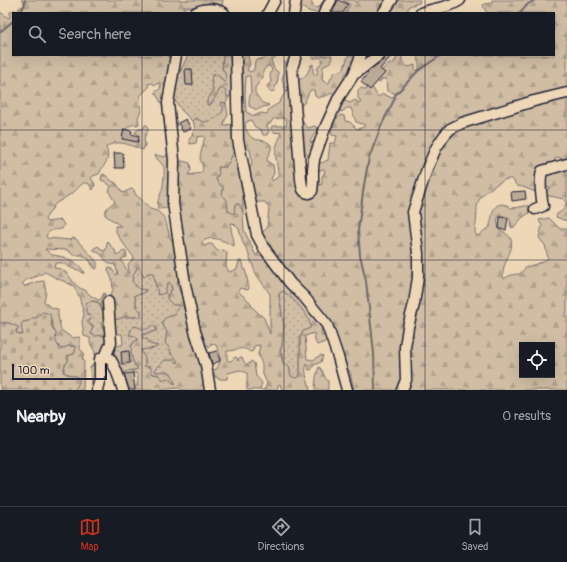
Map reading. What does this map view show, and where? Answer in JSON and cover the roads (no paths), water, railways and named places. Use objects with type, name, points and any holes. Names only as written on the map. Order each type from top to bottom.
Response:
[{"type":"street","points":[[269,12],[275,0]]},
{"type":"street","points":[[294,12],[296,0]]},
{"type":"street","points":[[325,12],[331,0]]},
{"type":"street","points":[[384,12],[392,0]]},
{"type":"street","points":[[423,12],[456,3],[460,0]]},
{"type":"street","points":[[197,12],[208,9],[222,12]]},
{"type":"street","points":[[176,56],[168,103],[174,160],[173,203],[188,300],[195,331],[206,365],[210,390]]},
{"type":"street","points":[[288,56],[292,68],[300,179],[302,190],[307,193],[312,191],[314,180],[314,159],[325,128],[339,97],[354,74],[361,56]]},
{"type":"street","points":[[292,68],[296,56]]},
{"type":"street","points":[[354,74],[378,56]]},
{"type":"street","points":[[237,60],[238,140],[257,235],[264,248],[290,282],[327,325],[338,356],[347,390]]},
{"type":"street","points":[[402,390],[406,380],[405,347],[418,277],[418,253],[413,212],[427,169],[436,148],[450,130],[462,123],[534,101],[567,93]]},
{"type":"street","points":[[534,209],[543,206],[540,193],[540,176],[542,171],[567,164]]},
{"type":"street","points":[[97,390],[100,378],[100,359],[106,355],[111,337],[108,302]]},
{"type":"street","points":[[106,355],[113,362],[123,390]]},
{"type":"waterway","points":[[21,12],[25,0]]},
{"type":"waterway","points":[[521,12],[528,4],[535,0]]},
{"type":"waterway","points":[[0,32],[12,22]]},
{"type":"waterway","points":[[375,390],[374,353],[366,281],[360,255],[358,230],[369,158],[395,95],[418,71],[440,56]]}]
